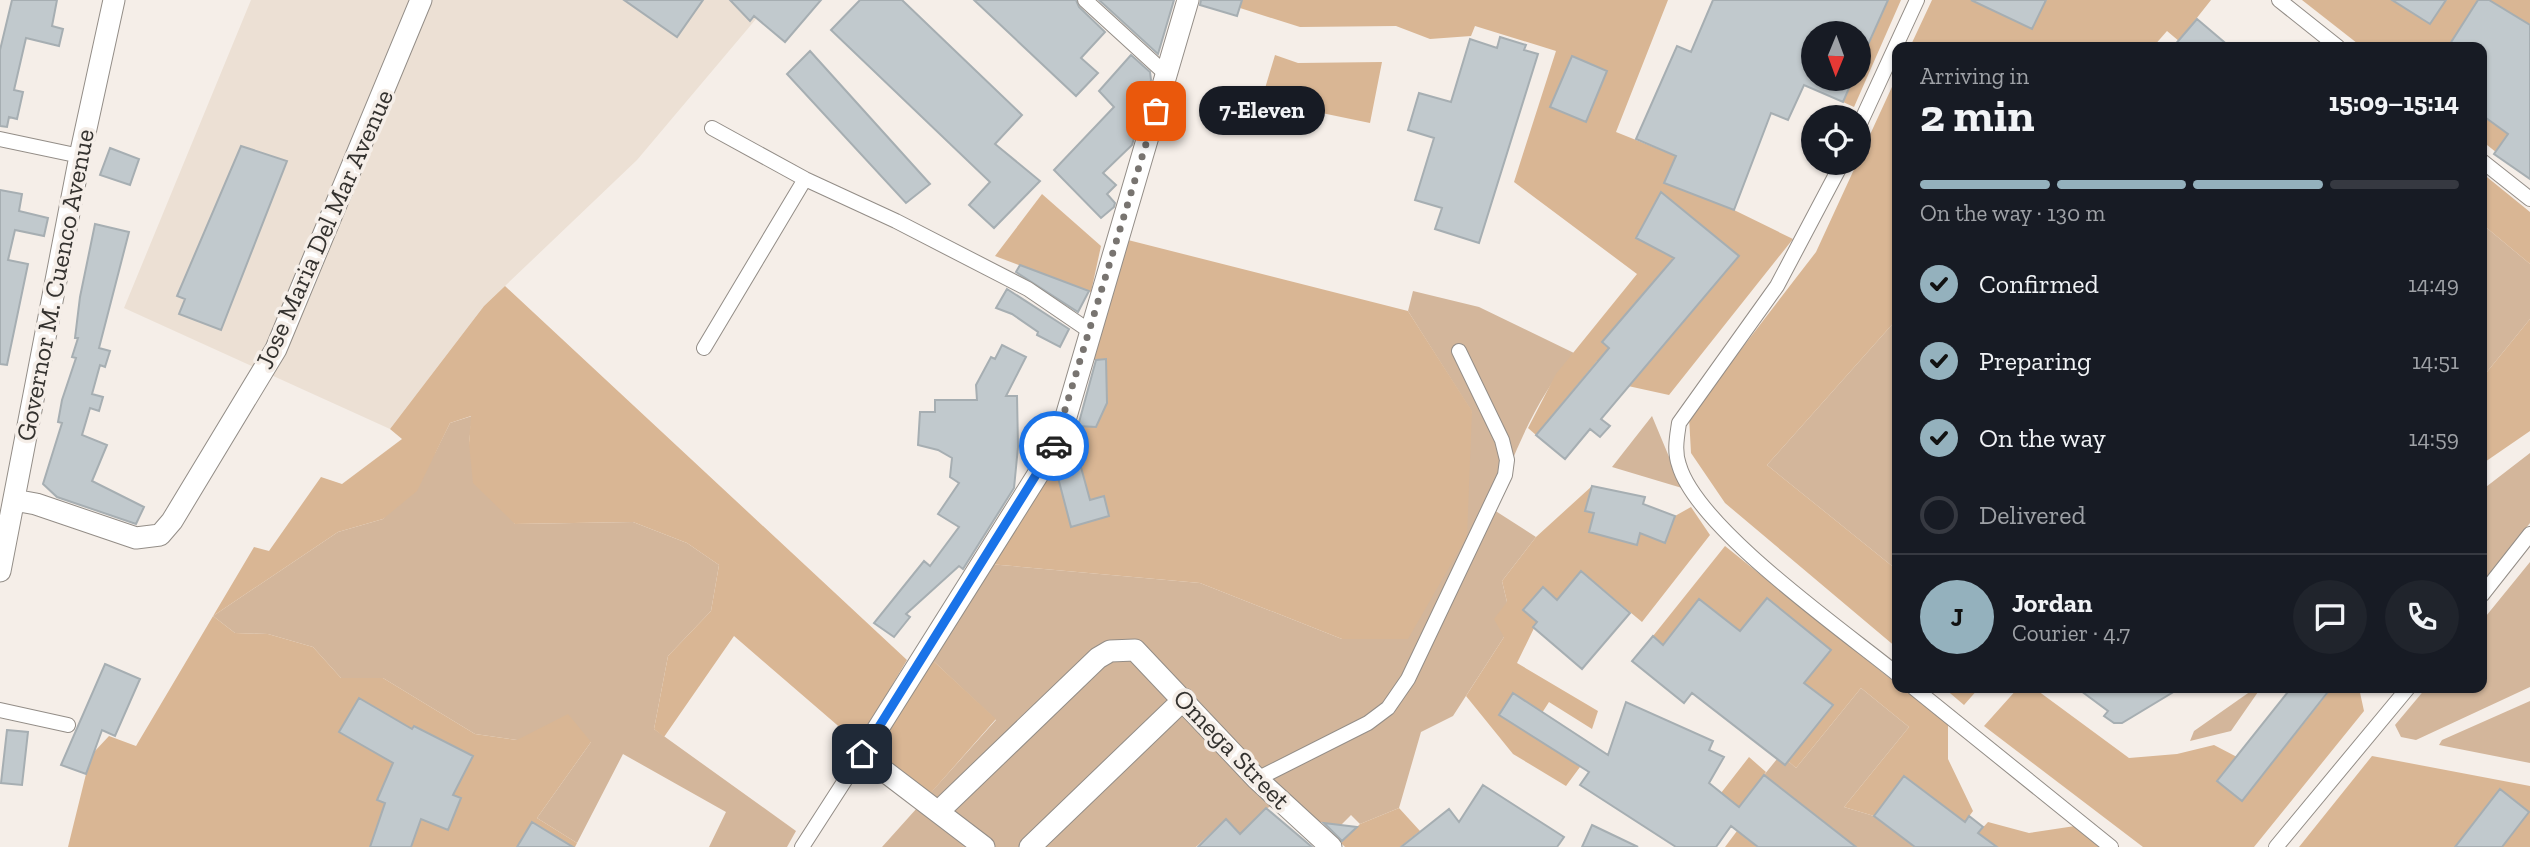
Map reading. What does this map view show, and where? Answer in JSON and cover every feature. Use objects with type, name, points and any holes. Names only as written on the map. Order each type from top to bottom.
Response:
[{"type":"street","name":"Governor M. Cuenco Avenue","points":[[0,571],[7,498],[114,0]]},
{"type":"street","name":"Jose Maria Del Mar Avenue","points":[[7,498],[136,538],[160,535],[276,349],[421,0]]},
{"type":"street","points":[[1085,0],[1166,74]]},
{"type":"street","points":[[802,847],[1052,452],[1091,332],[1188,0]]},
{"type":"street","points":[[1898,42],[1917,0]]},
{"type":"street","points":[[2279,0],[2332,42]]},
{"type":"street","points":[[1869,105],[1892,54]]},
{"type":"street","points":[[712,128],[805,179],[896,221],[1028,289],[1091,332]]},
{"type":"street","points":[[0,139],[80,156]]},
{"type":"street","points":[[2487,165],[2530,199]]},
{"type":"street","points":[[1836,175],[1777,286],[1679,422],[1676,443],[1678,464],[1686,482],[1721,530],[1892,670]]},
{"type":"street","points":[[704,348],[805,179]]},
{"type":"street","points":[[1256,779],[1368,723],[1388,708],[1408,679],[1505,475],[1507,460],[1502,440],[1459,351]]},
{"type":"street","points":[[2487,589],[2530,534]]},
{"type":"street","name":"Omega Street","points":[[938,812],[1098,658],[1110,651],[1135,650],[1184,699],[1256,779],[1331,847]]},
{"type":"street","points":[[1920,693],[2111,847]]},
{"type":"street","points":[[2276,847],[2404,693]]},
{"type":"street","points":[[1030,847],[1184,699]]},
{"type":"street","points":[[0,710],[68,725]]},
{"type":"street","points":[[862,754],[984,847]]},
{"type":"shaded area","points":[[251,0],[772,0],[637,160],[484,306],[390,429],[124,308]]},
{"type":"shaded area","points":[[1242,0],[1668,0],[1616,132],[1676,156],[1665,183],[1734,210],[1793,239],[1669,395],[1628,386],[1597,361],[1536,435],[1528,428],[1556,374],[1637,274],[1514,182],[1556,51],[1475,26],[1471,36],[1430,39],[1396,26],[1300,27],[1240,8]]},
{"type":"shaded area","points":[[1888,0],[1901,0],[1871,68],[1871,39]]},
{"type":"shaded area","points":[[1932,0],[2211,0],[2181,38],[2185,42],[2180,42],[2167,31],[2157,42],[1912,42]]},
{"type":"shaded area","points":[[2302,0],[2530,0],[2530,179],[2487,145],[2487,42],[2356,42]]},
{"type":"shaded area","points":[[1275,55],[1298,63],[1382,62],[1370,123],[1288,106],[1263,95]]},
{"type":"shaded area","points":[[1892,87],[1892,325],[1767,465],[1892,566],[1892,644],[1725,503],[1691,453],[1689,417],[1816,252],[1851,175],[1871,175],[1871,132]]},
{"type":"shaded area","points":[[1848,91],[1861,91],[1855,105],[1843,102]]},
{"type":"shaded area","points":[[2487,177],[2530,212],[2530,264],[2487,228]]},
{"type":"shaded area","points":[[1042,194],[1101,246],[1091,292],[995,256]]},
{"type":"shaded area","points":[[2487,228],[2530,264],[2530,319],[2487,372]]},
{"type":"shaded area","points":[[1128,240],[1408,311],[1472,411],[1467,536],[1408,639],[1342,639],[1200,583],[989,564],[1074,425],[1096,427],[1107,403],[1106,360],[1088,360]]},
{"type":"shaded area","points":[[505,286],[907,660],[858,743],[734,636],[664,737],[654,729],[668,656],[711,611],[719,565],[687,543],[633,522],[515,524],[473,483],[469,443],[471,416],[450,423],[417,491],[383,519],[338,532],[213,616],[254,547],[269,551],[321,477],[342,484],[402,439],[390,429],[484,306]]},
{"type":"shaded area","points":[[1413,291],[1479,307],[1574,353],[1548,389],[1526,428],[1494,510],[1536,537],[1502,581],[1507,602],[1504,637],[1453,716],[1421,732],[1399,808],[1360,824],[1351,815],[1341,825],[1313,821],[1290,799],[1266,809],[1261,814],[1253,825],[1247,843],[1226,819],[1196,847],[882,847],[996,720],[928,656],[989,564],[1200,583],[1342,639],[1472,412],[1408,311]]},
{"type":"shaded area","points":[[2530,319],[2530,431],[2487,461],[2487,372]]},
{"type":"shaded area","points":[[1892,325],[1892,566],[1767,465]]},
{"type":"shaded area","points":[[472,416],[469,443],[515,524],[633,522],[687,543],[719,565],[711,611],[668,656],[654,729],[796,831],[787,847],[709,847],[726,812],[623,754],[577,843],[537,818],[591,742],[517,740],[475,734],[383,678],[341,678],[313,647],[268,634],[235,633],[213,616],[338,532],[383,519],[435,453],[450,423]]},
{"type":"shaded area","points":[[1652,416],[1682,488],[1612,467]]},
{"type":"shaded area","points":[[2530,453],[2530,523],[2487,577],[2487,486]]},
{"type":"shaded area","points":[[1592,486],[1585,510],[1594,513],[1589,532],[1636,545],[1640,533],[1665,543],[1675,516],[1691,507],[1710,535],[1642,622],[1582,572],[1557,600],[1543,588],[1523,610],[1537,622],[1517,663],[1598,711],[1592,729],[1549,702],[1542,713],[1513,694],[1499,714],[1580,767],[1566,786],[1513,754],[1466,696],[1504,637],[1494,619],[1507,602],[1502,581],[1536,537]]},
{"type":"shaded area","points":[[1725,546],[1892,680],[1892,693],[1908,693],[1948,724],[1948,759],[1973,811],[1965,822],[1904,776],[1874,816],[1844,807],[1909,727],[1861,688],[1796,768],[1788,761],[1833,705],[1804,683],[1831,650],[1767,598],[1740,631],[1699,600],[1704,678],[1653,636]]},
{"type":"shaded area","points":[[2530,562],[2530,687],[2416,740],[2401,737],[2395,725],[2422,693],[2487,693],[2487,615]]},
{"type":"shaded area","points":[[213,616],[235,633],[268,634],[313,647],[341,678],[383,678],[475,734],[517,740],[568,714],[591,742],[537,818],[577,843],[575,847],[68,847],[94,752],[109,736],[136,746]]},
{"type":"shaded area","points":[[928,656],[996,719],[929,795],[887,759],[879,738]]},
{"type":"shaded area","points":[[1861,688],[1909,727],[1844,807],[1874,816],[1915,847],[1856,847],[1764,775],[1777,759],[1785,765],[1788,761],[1796,768]]},
{"type":"shaded area","points":[[1950,693],[1975,693],[1964,705]]},
{"type":"shaded area","points":[[2014,693],[2041,693],[2129,758],[2177,754],[2214,745],[2237,757],[2242,801],[2328,693],[2360,693],[2364,711],[2254,847],[2143,847],[1984,726]]},
{"type":"shaded area","points":[[2248,693],[2257,693],[2231,731],[2190,741],[2194,731]]},
{"type":"shaded area","points":[[2530,701],[2530,763],[2439,745],[2442,740]]},
{"type":"shaded area","points":[[2372,756],[2530,786],[2530,847],[2299,847]]},
{"type":"shaded area","points":[[1749,757],[1766,772],[1739,807],[1721,793]]},
{"type":"shaded area","points":[[1399,808],[1420,831],[1400,847],[1345,847],[1341,843],[1360,824]]},
{"type":"shaded area","points":[[1988,822],[2029,833],[2075,826],[2099,847],[1997,847],[1978,833]]},
{"type":"shaded area","points":[[1737,831],[1758,847],[1725,847]]},
{"type":"building","points":[[12,0],[57,0],[52,26],[63,29],[59,46],[26,38],[14,90],[23,92],[17,119],[9,117],[7,127],[0,126],[0,50]]},
{"type":"building","points":[[624,0],[703,0],[677,37]]},
{"type":"building","points":[[730,0],[821,0],[785,42],[754,16],[750,21]]},
{"type":"building","points":[[860,0],[902,0],[1022,115],[995,144],[1040,181],[994,228],[969,205],[990,182],[831,30]]},
{"type":"building","points":[[974,0],[1076,0],[1079,7],[1105,32],[1081,58],[1098,73],[1076,96]]},
{"type":"building","points":[[1099,0],[1174,0],[1158,54]]},
{"type":"building","points":[[1201,0],[1242,0],[1237,16],[1200,5]]},
{"type":"building","points":[[1713,0],[1888,0],[1871,38],[1871,21],[1801,21],[1801,91],[1788,120],[1771,113],[1734,210],[1664,183],[1676,156],[1636,139],[1677,46],[1691,52]]},
{"type":"building","points":[[1971,0],[2046,0],[2032,29]]},
{"type":"building","points":[[2392,0],[2446,0],[2430,24]]},
{"type":"building","points":[[2478,0],[2489,0],[2530,25],[2530,179],[2494,154],[2508,134],[2487,119],[2487,42],[2451,42]]},
{"type":"building","points":[[2197,19],[2224,42],[2177,42]]},
{"type":"building","points":[[1500,37],[1526,45],[1524,50],[1538,54],[1479,243],[1435,229],[1442,208],[1415,200],[1434,138],[1408,130],[1419,93],[1451,102],[1470,39],[1497,48]]},
{"type":"building","points":[[810,51],[930,184],[906,203],[787,74]]},
{"type":"building","points":[[1131,55],[1150,72],[1151,80],[1132,145],[1103,173],[1116,185],[1107,194],[1115,203],[1114,207],[1101,218],[1054,170],[1114,107],[1099,91]]},
{"type":"building","points":[[1572,56],[1607,71],[1586,122],[1550,107]]},
{"type":"building","points":[[1818,91],[1848,91],[1843,102]]},
{"type":"building","points":[[241,146],[287,161],[221,330],[179,314],[185,299],[177,296]]},
{"type":"building","points":[[110,148],[139,159],[130,185],[100,175]]},
{"type":"building","points":[[0,190],[22,194],[19,211],[48,218],[44,236],[15,230],[8,260],[28,264],[7,365],[0,364]]},
{"type":"building","points":[[1661,192],[1739,256],[1601,419],[1610,426],[1600,437],[1590,429],[1565,459],[1536,435],[1609,348],[1602,342],[1674,258],[1636,238]]},
{"type":"building","points":[[95,224],[129,232],[99,348],[110,351],[105,367],[100,365],[92,394],[103,397],[99,411],[90,408],[82,435],[107,445],[92,481],[144,507],[136,524],[57,497],[43,484],[62,423],[58,422],[62,400],[76,358],[72,357],[78,338],[75,338],[80,297]]},
{"type":"building","points":[[1020,265],[1089,291],[1078,312],[1016,272]]},
{"type":"building","points":[[1007,289],[1069,329],[1060,347],[1037,335],[1038,332],[1012,314],[996,308]]},
{"type":"building","points":[[1002,345],[1026,357],[1006,396],[1017,396],[1018,447],[1014,488],[963,569],[959,566],[906,614],[910,617],[894,637],[874,623],[924,561],[930,566],[959,527],[938,514],[959,483],[950,477],[952,458],[938,450],[918,445],[920,412],[935,412],[935,400],[977,400],[976,385],[991,357],[995,359]]},
{"type":"building","points":[[1106,359],[1107,403],[1096,427],[1078,426],[1096,360]]},
{"type":"building","points":[[1079,460],[1090,500],[1104,496],[1109,516],[1071,527],[1056,470],[1059,466]]},
{"type":"building","points":[[1592,486],[1645,497],[1643,504],[1675,516],[1665,543],[1640,533],[1637,545],[1589,532],[1594,513],[1585,511]]},
{"type":"building","points":[[1581,571],[1630,613],[1582,669],[1533,627],[1537,622],[1523,610],[1543,587],[1557,600]]},
{"type":"building","points":[[1767,598],[1831,650],[1804,683],[1833,705],[1785,765],[1692,693],[1684,703],[1632,661],[1653,636],[1663,645],[1699,599],[1740,631]]},
{"type":"building","points":[[105,664],[140,679],[115,736],[102,730],[86,774],[61,765]]},
{"type":"building","points":[[1513,693],[1608,755],[1626,702],[1713,741],[1709,750],[1724,757],[1709,783],[1739,807],[1764,775],[1856,847],[1758,847],[1731,826],[1716,847],[1676,847],[1580,785],[1589,772],[1499,715]]},
{"type":"building","points":[[2084,693],[2172,693],[2122,723],[2114,723],[2104,716],[2108,711]]},
{"type":"building","points":[[2287,693],[2327,693],[2242,801],[2217,781]]},
{"type":"building","points":[[359,698],[412,729],[414,726],[473,756],[453,795],[461,798],[448,830],[421,819],[411,847],[370,847],[385,803],[377,800],[393,763],[339,732]]},
{"type":"building","points":[[7,730],[28,732],[22,785],[1,783]]},
{"type":"building","points":[[1904,776],[1965,822],[1969,816],[1983,827],[1978,833],[1997,847],[1915,847],[1874,816]]},
{"type":"building","points":[[1483,785],[1564,837],[1557,847],[1401,847],[1449,809],[1459,822]]},
{"type":"building","points":[[2500,789],[2529,812],[2502,847],[2455,847]]},
{"type":"building","points":[[1266,808],[1312,847],[1198,847],[1226,819],[1240,834]]},
{"type":"building","points":[[532,822],[573,847],[517,847]]},
{"type":"building","points":[[1324,823],[1357,827],[1342,841]]},
{"type":"building","points":[[1592,825],[1638,847],[1582,847]]},
{"type":"way so far","points":[[1054,446],[1065,420],[1156,111]]},
{"type":"place","name":"7-Eleven","points":[[1156,111]]},
{"type":"route","points":[[862,754],[1054,446]]}]
